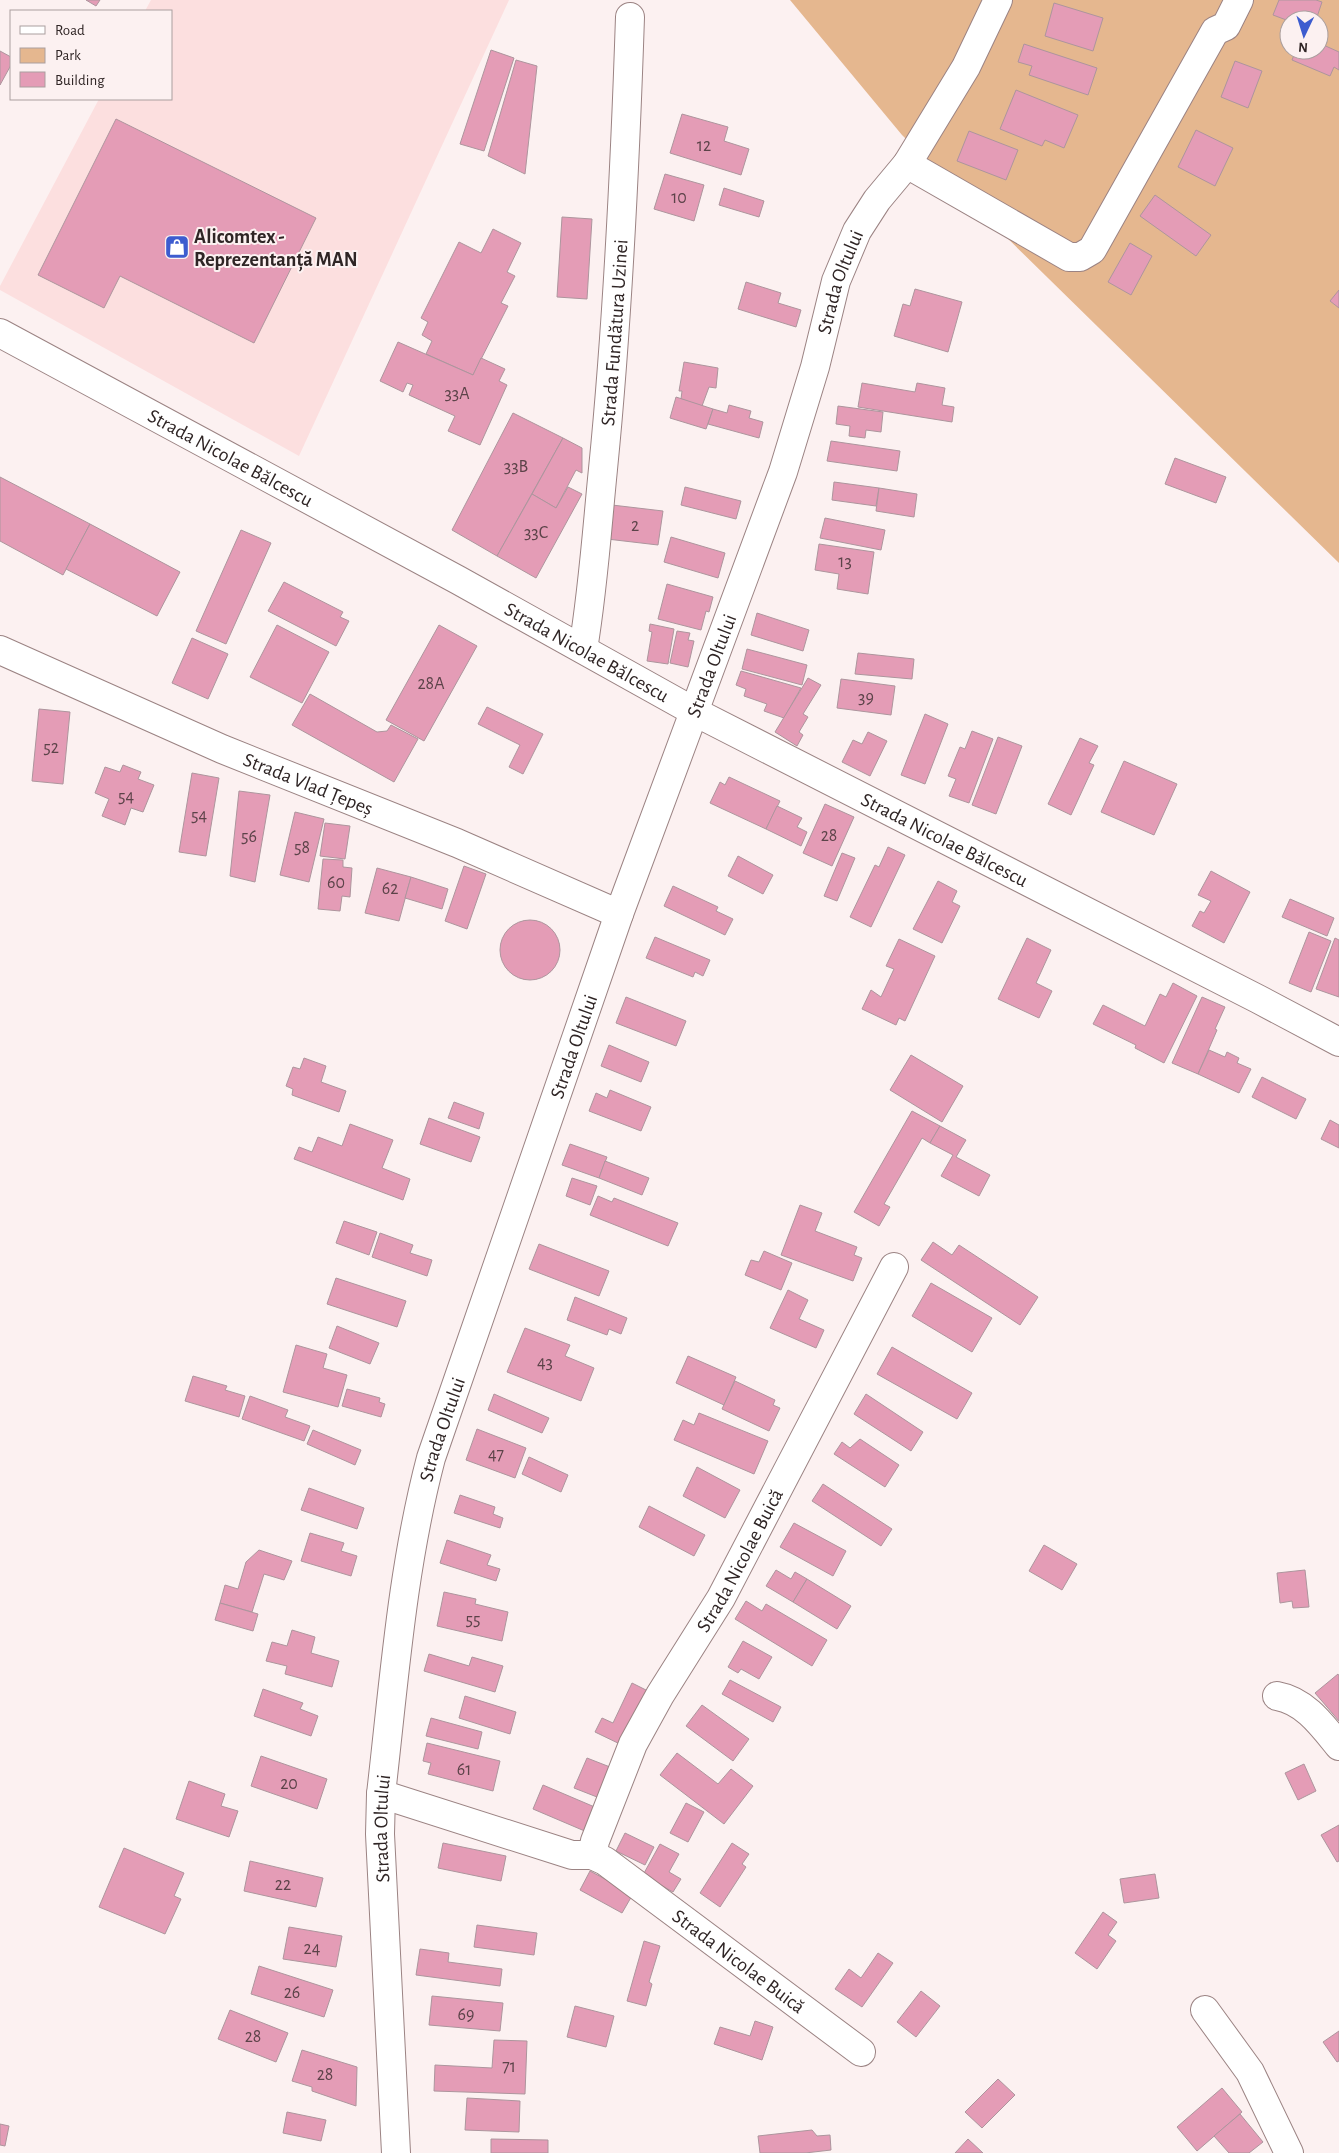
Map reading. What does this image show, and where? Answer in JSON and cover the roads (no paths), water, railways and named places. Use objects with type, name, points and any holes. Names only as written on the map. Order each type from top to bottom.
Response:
[{"type":"street","name":"Strada Oltului","points":[[396,2153],[380,1834],[381,1794],[411,1547],[431,1458],[619,914],[783,472],[815,368],[836,281],[857,231],[877,200],[906,164],[966,67],[998,0]]},
{"type":"street","points":[[906,164],[1069,257],[1080,257],[1092,250],[1215,31],[1226,26],[1239,0]]},
{"type":"street","name":"Strada Fundătura Uzinei","points":[[583,649],[589,613],[609,410],[625,183],[630,17]]},
{"type":"street","name":"Strada Nicolae Bălcescu","points":[[0,333],[458,580],[695,712],[1339,1042]]},
{"type":"street","name":"Strada Vlad Țepeș","points":[[0,650],[222,748],[458,843],[619,914]]},
{"type":"street","name":"Strada Nicolae Buică","points":[[592,1855],[595,1841],[633,1744],[669,1679],[720,1598],[894,1267]]},
{"type":"street","points":[[1277,1696],[1290,1699],[1304,1707],[1339,1746]]},
{"type":"street","name":"Strada Nicolae Buică","points":[[381,1794],[572,1855],[592,1855],[605,1861],[861,2052]]},
{"type":"street","points":[[1205,2010],[1250,2072],[1289,2153]]},
{"type":"place","name":"Alicomtex - Reprezentanță MAN","points":[[177,247]]}]
